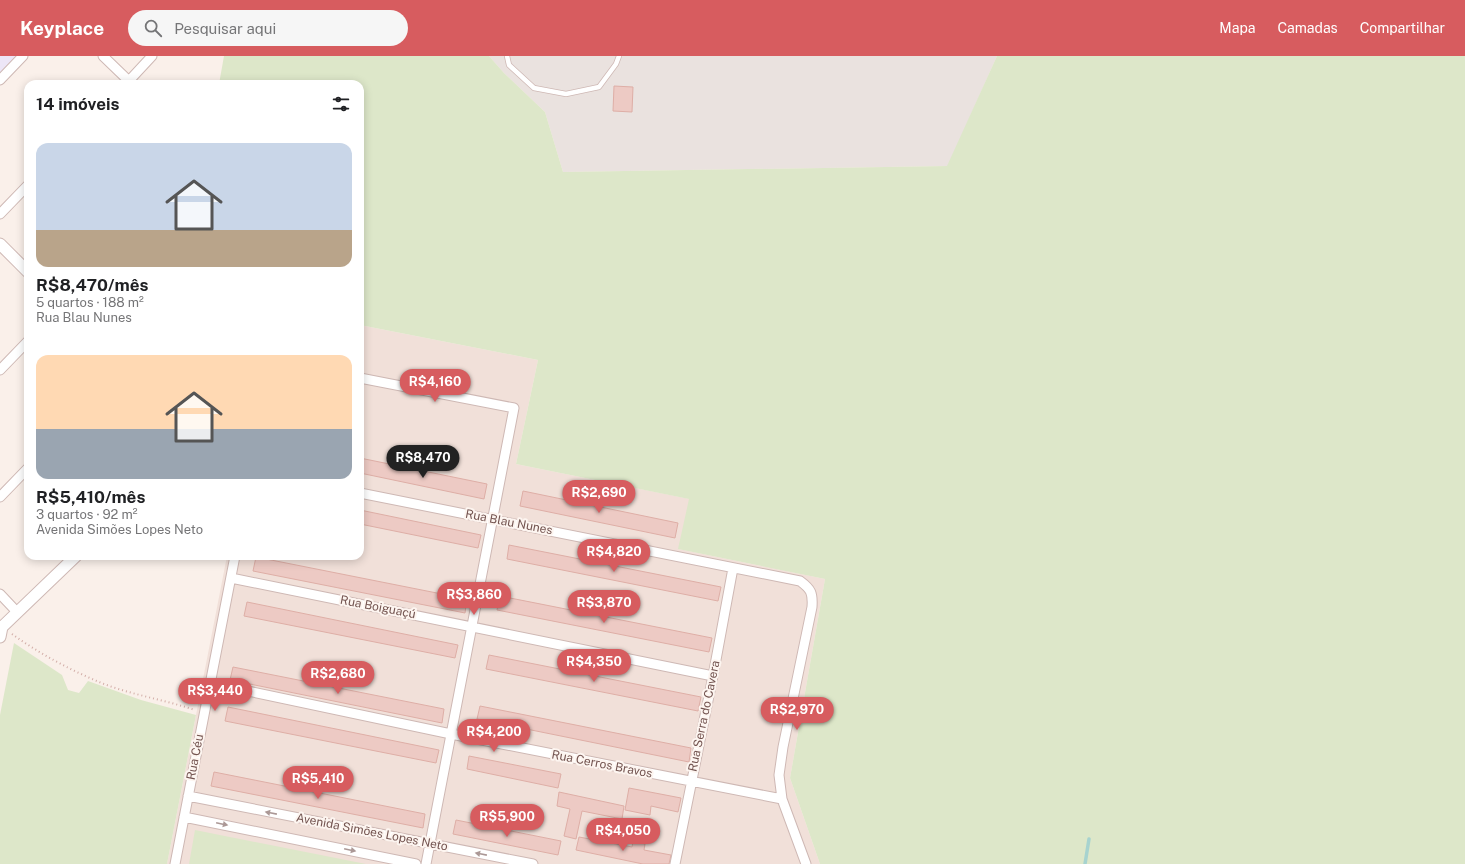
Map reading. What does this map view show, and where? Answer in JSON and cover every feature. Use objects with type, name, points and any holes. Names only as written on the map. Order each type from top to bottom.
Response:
[{"type":"street","points":[[0,80],[23,56]]},
{"type":"street","points":[[103,56],[126,80]]},
{"type":"street","points":[[132,80],[152,56]]},
{"type":"street","points":[[0,214],[24,189]]},
{"type":"street","points":[[0,244],[24,268]]},
{"type":"street","points":[[0,370],[24,345]]},
{"type":"street","points":[[364,379],[514,408],[426,864]]},
{"type":"street","points":[[0,497],[24,472]]},
{"type":"street","name":"Rua Blau Nunes","points":[[364,494],[800,581],[809,588],[813,598],[782,754],[779,775],[782,799]]},
{"type":"street","points":[[1,631],[17,612],[72,560]]},
{"type":"street","name":"Rua Céu","points":[[175,864],[234,560]]},
{"type":"street","name":"Rua Serra do Cavera","points":[[674,864],[713,676],[733,568]]},
{"type":"street","name":"Rua Boiguaçú","points":[[231,578],[713,676]]},
{"type":"street","points":[[0,594],[17,612]]},
{"type":"street","name":"Rua Cerros Bravos","points":[[210,683],[451,734],[782,799]]},
{"type":"street","name":"Avenida Simões Lopes Neto","points":[[188,796],[533,864]]},
{"type":"street","points":[[782,799],[806,864]]},
{"type":"street","name":"Avenida Simões Lopes Neto","points":[[184,817],[416,864]]},
{"type":"lane","points":[[507,56],[509,65],[534,88],[566,94],[599,87],[616,64],[619,56]]},
{"type":"path","points":[[1,631],[103,684],[204,712]]},
{"type":"shaded area","points":[[0,56],[18,56],[0,74]]},
{"type":"shaded area","points":[[489,56],[997,56],[948,166],[563,172],[545,112],[504,73]]},
{"type":"shaded area","points":[[364,326],[538,360],[516,464],[690,499],[679,549],[825,579],[790,778],[820,864],[167,864],[226,560],[364,560]]},
{"type":"green space","points":[[224,56],[489,56],[504,73],[545,112],[563,172],[947,166],[997,56],[1465,56],[1465,864],[820,864],[790,778],[825,579],[678,549],[689,499],[516,464],[538,360],[364,326],[364,80],[220,80]]},
{"type":"green space","points":[[14,643],[62,675],[68,690],[79,693],[88,681],[141,700],[196,715],[167,864],[0,864],[0,715]]},
{"type":"green space","points":[[195,830],[366,864],[189,864]]},
{"type":"building","points":[[614,86],[633,87],[632,112],[613,111]]},
{"type":"building","points":[[364,459],[487,484],[484,499],[364,474]]},
{"type":"building","points":[[523,491],[678,523],[675,538],[520,506]]},
{"type":"building","points":[[364,511],[481,535],[478,548],[364,525]]},
{"type":"building","points":[[509,545],[721,587],[718,601],[507,559]]},
{"type":"building","points":[[255,560],[271,560],[467,599],[465,613],[253,571]]},
{"type":"building","points":[[500,596],[712,638],[709,652],[497,610]]},
{"type":"building","points":[[247,602],[458,645],[455,658],[244,616]]},
{"type":"building","points":[[489,655],[701,697],[698,711],[486,669]]},
{"type":"building","points":[[233,667],[444,709],[442,723],[230,680]]},
{"type":"building","points":[[480,706],[691,748],[689,762],[477,719]]},
{"type":"building","points":[[228,707],[439,750],[436,763],[225,721]]},
{"type":"building","points":[[469,756],[561,774],[558,788],[467,769]]},
{"type":"building","points":[[214,772],[425,814],[423,828],[211,786]]},
{"type":"building","points":[[629,788],[681,798],[678,812],[651,806],[650,815],[625,810]]},
{"type":"building","points":[[559,792],[624,806],[622,819],[582,811],[576,839],[564,836],[570,809],[557,806]]},
{"type":"building","points":[[456,820],[561,841],[558,855],[453,834]]},
{"type":"building","points":[[579,837],[632,847],[633,841],[645,844],[644,850],[671,855],[669,864],[643,864],[576,850]]},
{"type":"waterway","points":[[1085,864],[1089,839]]}]
